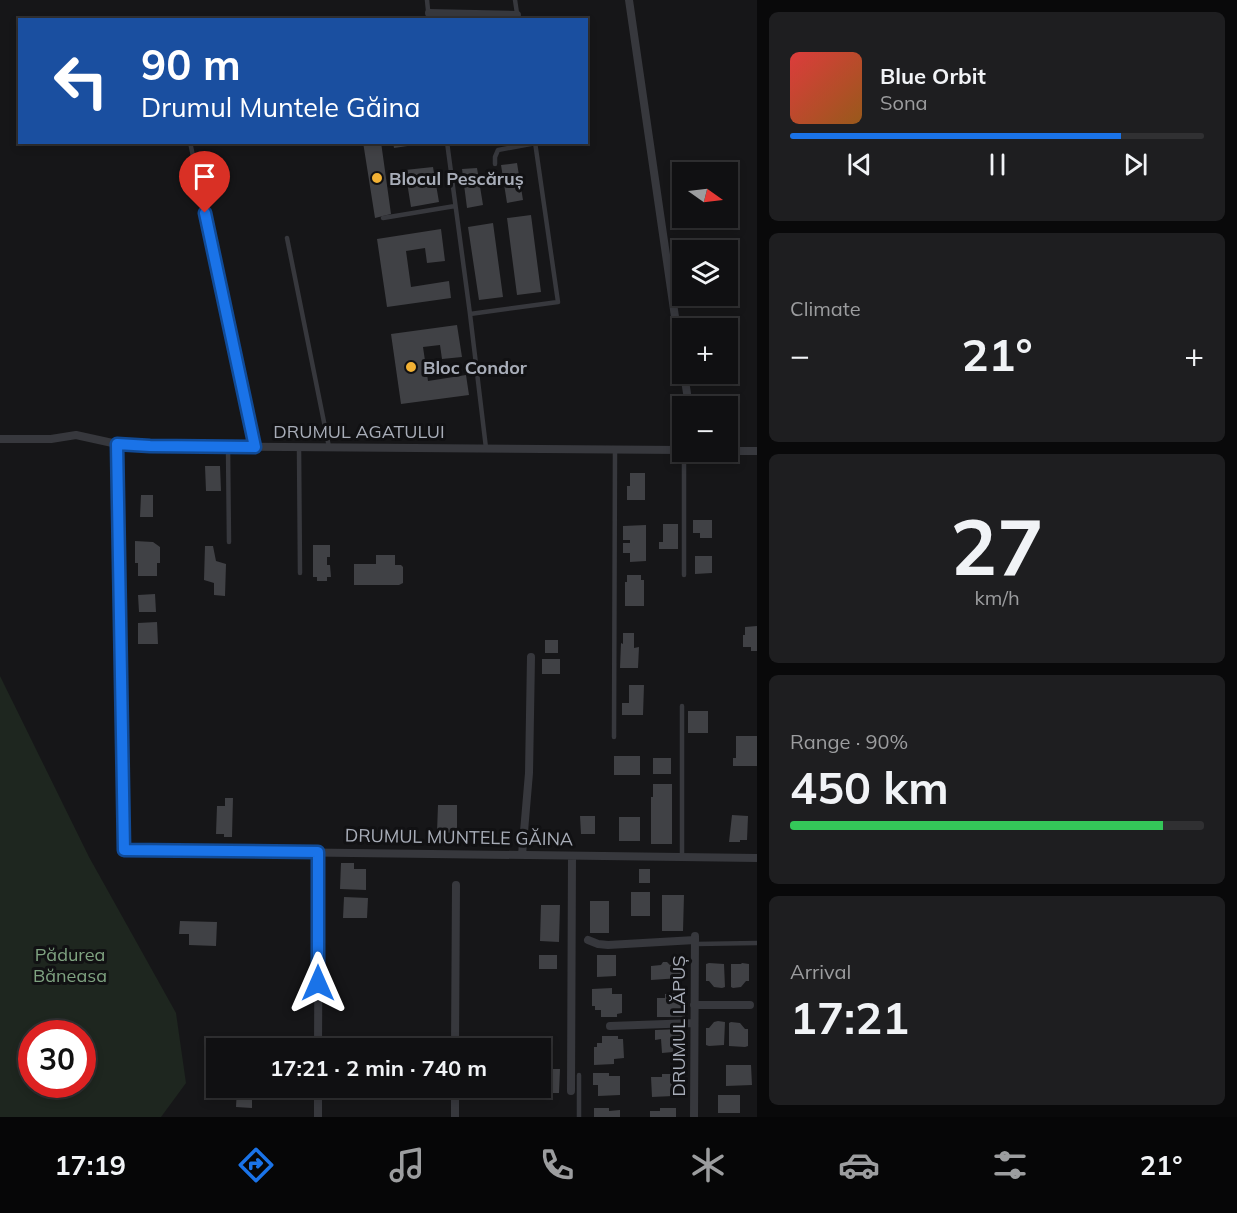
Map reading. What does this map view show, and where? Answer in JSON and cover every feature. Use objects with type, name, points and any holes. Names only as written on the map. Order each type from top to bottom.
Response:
[{"type":"street","points":[[629,0],[675,318]]},
{"type":"street","points":[[429,16],[518,17]]},
{"type":"street","name":"DRUMUL AGATULUI","points":[[0,439],[51,439],[76,435],[117,444],[150,446],[672,451]]},
{"type":"street","points":[[738,450],[757,451]]},
{"type":"street","points":[[522,855],[529,773],[531,657]]},
{"type":"street","name":"DRUMUL MUNTELE GĂINA","points":[[124,850],[757,858]]},
{"type":"street","points":[[318,852],[318,1038]]},
{"type":"street","points":[[571,1091],[572,856]]},
{"type":"street","points":[[455,1038],[456,885]]},
{"type":"street","points":[[588,940],[608,945],[695,940]]},
{"type":"street","name":"DRUMUL LĂPUȘ","points":[[694,1117],[695,940]]},
{"type":"street","points":[[694,1005],[750,1005]]},
{"type":"street","points":[[610,1026],[694,1023]]},
{"type":"street","points":[[318,1098],[318,1117]]},
{"type":"street","points":[[455,1098],[455,1117]]},
{"type":"lane","points":[[427,0],[429,16]]},
{"type":"lane","points":[[515,0],[518,17]]},
{"type":"lane","points":[[190,144],[255,447]]},
{"type":"lane","points":[[447,144],[471,314],[486,448]]},
{"type":"lane","points":[[495,164],[498,150],[530,144]]},
{"type":"lane","points":[[471,314],[558,302],[535,144]]},
{"type":"lane","points":[[383,218],[455,206]]},
{"type":"lane","points":[[287,238],[329,447]]},
{"type":"lane","points":[[117,444],[124,850]]},
{"type":"lane","points":[[228,447],[229,542]]},
{"type":"lane","points":[[299,447],[300,573]]},
{"type":"lane","points":[[614,737],[615,449]]},
{"type":"lane","points":[[683,462],[684,575]]},
{"type":"lane","points":[[682,706],[682,857]]},
{"type":"lane","points":[[695,940],[757,943]]},
{"type":"lane","points":[[579,1075],[579,1117]]},
{"type":"green space","name":"Pădurea Băneasa","points":[[0,676],[89,857],[176,1013],[186,1083],[161,1117],[0,1117]]},
{"type":"building","name":"Blocul Pescăruș","points":[[363,144],[381,144],[391,214],[375,218]]},
{"type":"building","points":[[393,144],[421,144],[394,148]]},
{"type":"building","points":[[517,163],[523,200],[507,203],[501,165]]},
{"type":"building","points":[[433,167],[439,202],[411,207],[405,170]]},
{"type":"building","points":[[477,168],[483,205],[467,208],[462,169]]},
{"type":"building","points":[[531,215],[541,292],[517,295],[507,218]]},
{"type":"building","points":[[493,223],[503,297],[479,300],[468,227]]},
{"type":"building","points":[[441,229],[445,261],[427,263],[425,248],[406,251],[411,287],[449,281],[451,298],[387,307],[377,239]]},
{"type":"building","name":"Bloc Condor","points":[[457,325],[462,357],[442,359],[440,345],[423,347],[428,381],[466,375],[469,395],[401,404],[391,334]]},
{"type":"building","points":[[205,466],[220,466],[221,491],[206,491]]},
{"type":"building","points":[[630,473],[645,473],[645,500],[627,500]]},
{"type":"building","points":[[141,495],[153,495],[153,517],[140,517]]},
{"type":"building","points":[[693,520],[712,520],[712,538],[700,538],[700,533],[693,533]]},
{"type":"building","points":[[663,524],[678,524],[678,549],[659,549],[659,542],[663,542]]},
{"type":"building","points":[[646,525],[646,561],[630,562],[630,553],[623,553],[623,543],[630,543],[630,540],[623,540],[623,526]]},
{"type":"building","points":[[135,541],[153,542],[160,547],[157,576],[138,576],[138,563],[135,563]]},
{"type":"building","points":[[313,545],[330,545],[327,565],[330,565],[331,577],[327,577],[327,581],[317,581],[317,577],[313,577]]},
{"type":"building","points":[[205,546],[213,546],[216,561],[226,564],[225,596],[214,595],[214,583],[204,580]]},
{"type":"building","points":[[376,555],[395,555],[395,565],[403,567],[403,583],[399,585],[354,585],[354,564],[376,564]]},
{"type":"building","points":[[695,556],[712,556],[712,573],[695,574]]},
{"type":"building","points":[[627,575],[641,575],[641,580],[644,580],[644,606],[625,606]]},
{"type":"building","points":[[155,594],[156,612],[139,612],[138,595]]},
{"type":"building","points":[[157,622],[158,644],[138,644],[138,623]]},
{"type":"building","points":[[757,626],[757,651],[751,651],[751,647],[743,647],[743,635],[745,635],[745,627]]},
{"type":"building","points":[[623,633],[634,633],[634,648],[639,647],[638,668],[620,668]]},
{"type":"building","points":[[545,640],[558,640],[558,653],[545,653]]},
{"type":"building","points":[[542,659],[560,659],[560,674],[542,674]]},
{"type":"building","points":[[629,685],[644,685],[643,715],[622,715],[622,703],[629,703]]},
{"type":"building","points":[[688,711],[708,711],[708,733],[688,733]]},
{"type":"building","points":[[736,736],[757,736],[757,766],[733,766],[733,758],[736,758]]},
{"type":"building","points":[[614,756],[640,756],[640,775],[614,775]]},
{"type":"building","points":[[653,758],[671,758],[671,774],[653,774]]},
{"type":"building","points":[[653,784],[672,784],[672,844],[651,844]]},
{"type":"building","points":[[225,798],[233,798],[232,837],[216,834],[217,806],[225,806]]},
{"type":"building","points":[[438,805],[457,805],[457,833],[437,832]]},
{"type":"building","points":[[732,815],[748,816],[747,840],[729,842]]},
{"type":"building","points":[[580,816],[595,816],[595,834],[581,834]]},
{"type":"building","points":[[619,817],[640,817],[640,841],[619,841]]},
{"type":"building","points":[[341,863],[354,863],[354,869],[366,869],[366,890],[340,889]]},
{"type":"building","points":[[639,869],[650,869],[650,883],[639,883]]},
{"type":"building","points":[[631,892],[650,892],[650,916],[631,916]]},
{"type":"building","points":[[662,895],[684,895],[683,931],[662,931]]},
{"type":"building","points":[[344,897],[368,898],[367,918],[343,918]]},
{"type":"building","points":[[590,901],[609,901],[609,933],[590,933]]},
{"type":"building","points":[[541,905],[560,905],[559,942],[540,941]]},
{"type":"building","points":[[180,921],[217,922],[216,946],[189,945],[189,934],[179,934]]},
{"type":"building","points":[[539,955],[557,955],[557,969],[539,969]]},
{"type":"building","points":[[597,955],[616,955],[616,976],[597,977]]},
{"type":"building","points":[[663,962],[679,965],[682,970],[680,978],[651,980],[651,966],[661,965]]},
{"type":"building","points":[[706,964],[724,964],[725,987],[714,987],[706,981]]},
{"type":"building","points":[[731,964],[749,964],[749,981],[741,987],[733,988],[731,987]]},
{"type":"building","points":[[612,988],[612,994],[622,994],[622,1013],[617,1014],[617,1017],[601,1017],[601,1010],[595,1010],[595,1006],[592,1006],[592,989]]},
{"type":"building","points":[[678,993],[677,1000],[685,1000],[685,1017],[657,1017],[657,998],[665,998],[665,994]]},
{"type":"building","points":[[718,1021],[725,1022],[724,1045],[706,1045],[706,1028]]},
{"type":"building","points":[[729,1023],[740,1023],[748,1029],[748,1046],[729,1046]]},
{"type":"building","points":[[682,1029],[682,1042],[676,1042],[673,1052],[662,1053],[661,1039],[655,1040],[655,1030]]},
{"type":"building","points":[[602,1036],[618,1036],[618,1039],[623,1039],[624,1058],[614,1059],[614,1064],[594,1065],[594,1047],[597,1047],[597,1043],[602,1043]]},
{"type":"building","points":[[726,1065],[751,1065],[752,1085],[726,1086]]},
{"type":"building","points":[[551,1069],[560,1069],[559,1093],[551,1093]]},
{"type":"building","points":[[593,1073],[620,1076],[620,1095],[598,1096],[598,1085],[593,1085]]},
{"type":"building","points":[[662,1074],[677,1074],[678,1085],[673,1085],[673,1096],[652,1097],[651,1077],[662,1077]]},
{"type":"building","points":[[718,1095],[740,1095],[740,1113],[718,1113]]},
{"type":"building","points":[[236,1098],[252,1098],[252,1108],[236,1107]]},
{"type":"building","points":[[594,1108],[609,1108],[609,1111],[620,1110],[620,1117],[594,1117]]},
{"type":"building","points":[[660,1108],[676,1108],[676,1117],[650,1117],[650,1111],[660,1111]]},
{"type":"place","name":"Blocul Pescăruș","points":[[377,178]]},
{"type":"place","name":"Bloc Condor","points":[[411,367]]},
{"type":"route","points":[[205,213],[255,447],[117,444],[124,850],[318,852],[318,983]]}]
